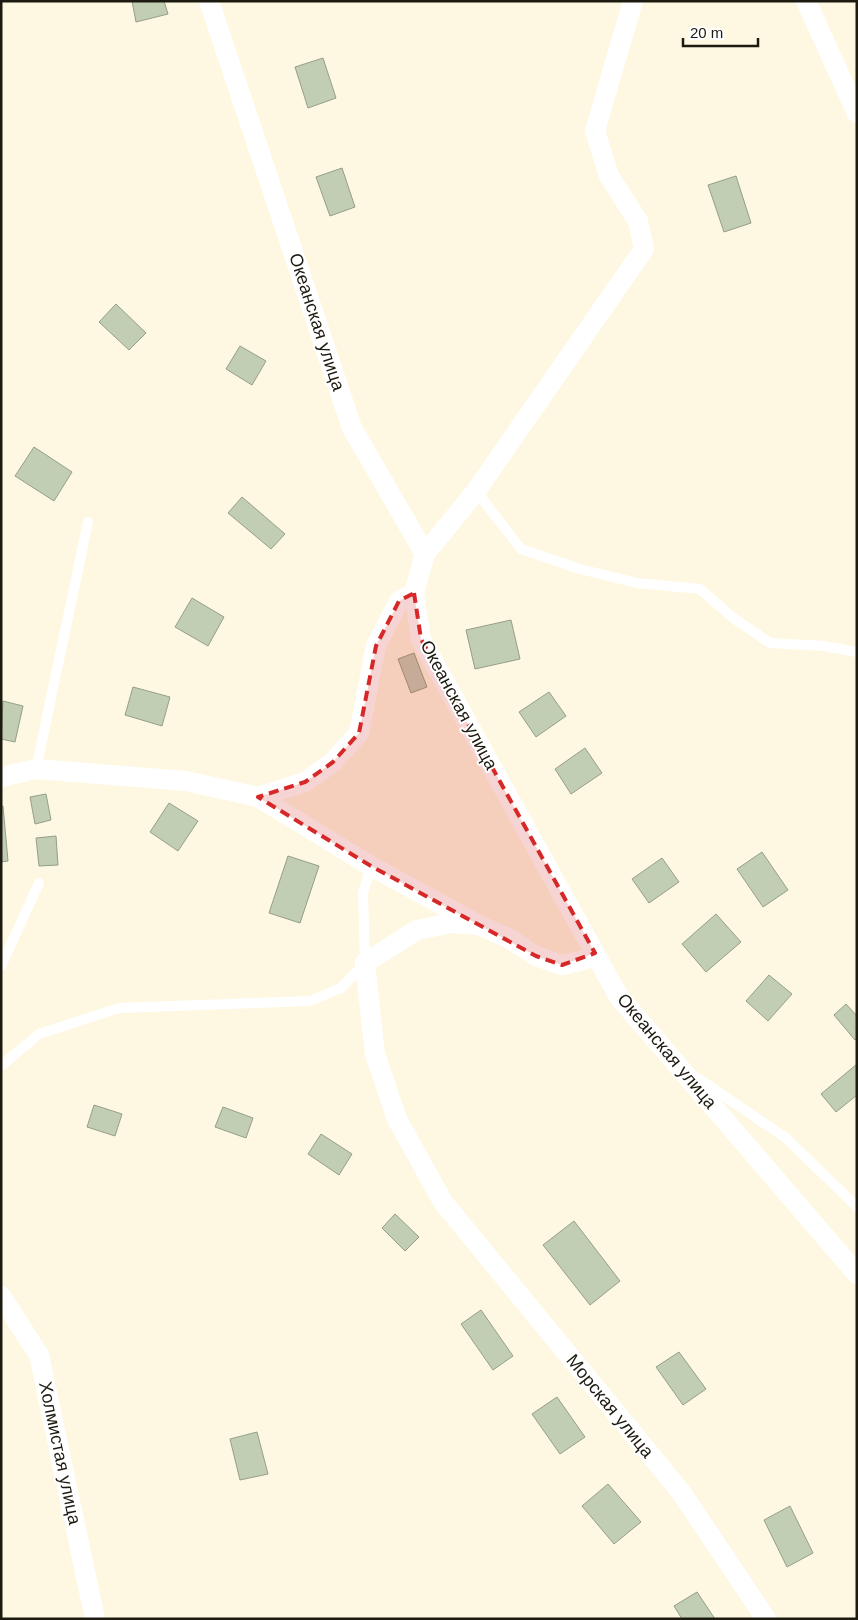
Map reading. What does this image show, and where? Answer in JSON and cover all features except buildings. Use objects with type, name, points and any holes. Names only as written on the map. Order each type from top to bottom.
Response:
[{"type":"street","name":"Океанская улица","points":[[209,1],[352,428],[425,554],[414,593],[421,639],[620,997],[857,1274]]},
{"type":"street","points":[[425,554],[476,491],[644,249],[638,221],[609,176],[595,130],[632,1]]},
{"type":"street","points":[[806,1],[857,113]]},
{"type":"street","points":[[258,797],[305,782],[333,762],[359,733],[376,646],[399,601],[414,593]]},
{"type":"street","points":[[1,777],[36,770],[186,781],[258,797],[371,866],[479,925],[510,938],[536,956],[562,965],[584,960],[595,953]]},
{"type":"street","points":[[365,963],[417,930],[451,923],[479,925]]},
{"type":"street","name":"Морская улица","points":[[365,963],[375,1054],[397,1119],[443,1202],[681,1492],[766,1619]]},
{"type":"street","name":"Холмистая улица","points":[[1,1296],[39,1356],[96,1619]]},
{"type":"lane","points":[[476,491],[521,549],[580,569],[637,583],[700,589],[732,617],[770,643],[824,646],[857,652]]},
{"type":"lane","points":[[36,770],[88,522]]},
{"type":"lane","points":[[1,1066],[39,1034],[119,1008],[310,1001],[341,988],[365,963],[363,893],[371,866]]},
{"type":"lane","points":[[1,966],[38,883]]},
{"type":"lane","points":[[680,1067],[786,1138],[857,1207]]},
{"type":"highlighted area","points":[[414,593],[421,639],[595,953],[562,965],[536,956],[371,866],[258,797],[305,782],[333,762],[359,733],[376,646],[399,601]]}]
